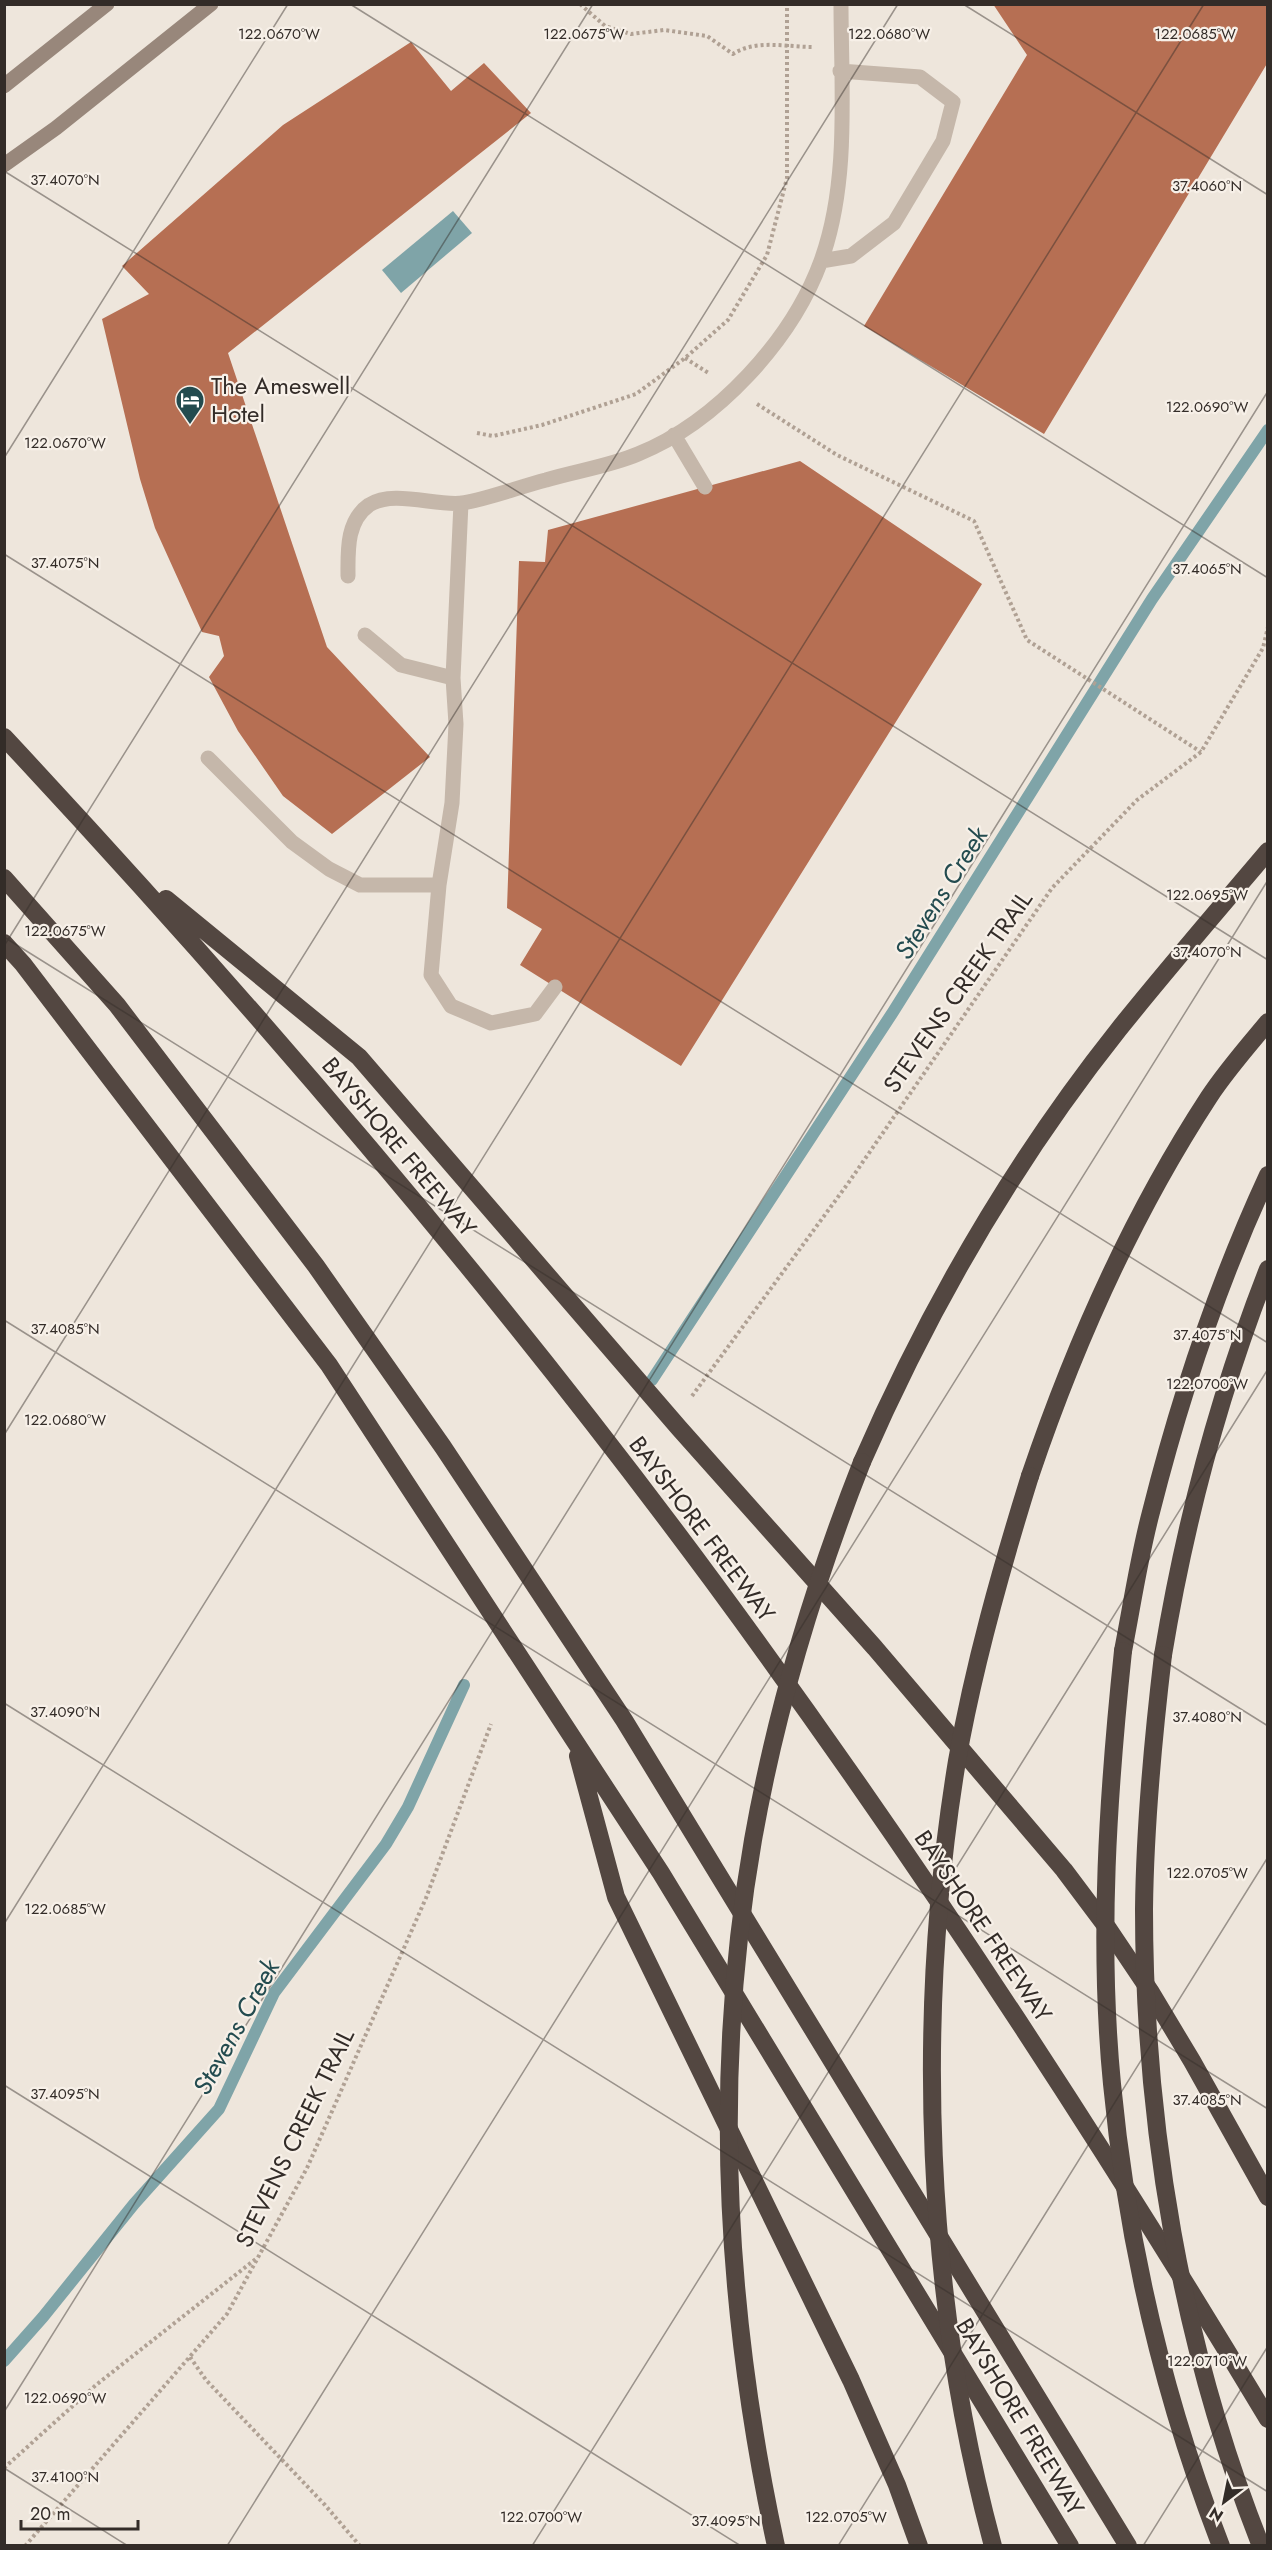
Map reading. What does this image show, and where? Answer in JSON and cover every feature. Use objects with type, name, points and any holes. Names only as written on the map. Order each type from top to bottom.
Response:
[{"type":"highway","name":"BAYSHORE FREEWAY","points":[[4,737],[122,863],[371,1149],[588,1418],[711,1578],[928,1886],[1131,2198],[1268,2419]]},
{"type":"highway","points":[[776,2546],[760,2472],[737,2317],[731,2238],[730,2075],[734,1998],[753,1841],[769,1762],[808,1611],[832,1539],[897,1381],[936,1306],[982,1226],[1023,1161],[1118,1030],[1268,851]]},
{"type":"highway","points":[[122,863],[359,1057],[679,1428],[882,1657],[1064,1870],[1109,1930],[1150,1991],[1192,2061],[1268,2197]]},
{"type":"highway","points":[[4,878],[117,1005],[316,1266],[443,1447],[624,1720],[1128,2546]]},
{"type":"highway","name":"BAYSHORE FREEWAY","points":[[4,943],[23,964],[329,1365],[667,1883],[1070,2546]]},
{"type":"highway","points":[[993,2546],[971,2451],[957,2373],[940,2243],[934,2155],[934,2007],[939,1926],[957,1761],[989,1614],[1030,1476],[1056,1397],[1090,1316],[1125,1244],[1210,1096],[1268,1022]]},
{"type":"highway","points":[[1221,2546],[1186,2443],[1157,2339],[1123,2173],[1112,2083],[1107,1995],[1108,1822],[1123,1651],[1150,1513],[1192,1368],[1245,1224],[1268,1174]]},
{"type":"highway","points":[[1261,2546],[1222,2432],[1196,2340],[1176,2251],[1163,2173],[1152,2083],[1144,1909],[1152,1756],[1163,1655],[1174,1587],[1205,1455],[1225,1386],[1268,1269]]},
{"type":"highway","points":[[573,1740],[616,1897],[851,2380],[897,2485],[919,2546]]},
{"type":"main road","points":[[4,86],[107,4]]},
{"type":"main road","points":[[4,165],[56,128],[211,4]]},
{"type":"lane","points":[[348,576],[348,538],[357,519],[369,505],[391,499],[461,503],[638,454],[702,418],[736,390],[778,338],[804,299],[821,261],[834,212],[841,154],[841,4]]},
{"type":"lane","points":[[821,261],[851,256],[894,223],[943,141],[953,102],[920,77],[840,71]]},
{"type":"lane","points":[[674,435],[705,487]]},
{"type":"lane","points":[[461,503],[453,678],[456,724],[452,803],[439,885],[431,975],[451,1006],[491,1023],[535,1014],[555,987]]},
{"type":"lane","points":[[365,635],[401,665],[453,678]]},
{"type":"lane","points":[[208,758],[292,842],[329,869],[360,885],[439,885]]},
{"type":"path","points":[[580,4],[605,26],[631,34],[664,30],[707,36],[733,54],[744,47],[759,45],[818,46]]},
{"type":"path","points":[[477,433],[493,436],[542,425],[636,394],[685,358],[728,320],[767,255],[787,178],[787,4]]},
{"type":"path","points":[[757,404],[837,455],[974,521],[1027,640],[1201,752]]},
{"type":"path","name":"STEVENS CREEK TRAIL","points":[[692,1396],[849,1182],[1052,888],[1137,800],[1201,752],[1263,648],[1268,627]]},
{"type":"path","name":"STEVENS CREEK TRAIL","points":[[26,2546],[227,2314],[307,2168],[426,1898],[491,1724]]},
{"type":"path","points":[[4,2468],[96,2385],[260,2255]]},
{"type":"path","points":[[190,2357],[206,2380],[325,2505],[360,2546]]},
{"type":"water","points":[[453,211],[472,233],[401,293],[382,270]]},
{"type":"building","points":[[993,4],[1268,4],[1268,62],[1044,434],[864,326],[1027,55]]},
{"type":"building","name":"The Ameswell Hotel","points":[[411,42],[451,91],[484,63],[531,113],[228,353],[327,647],[430,757],[332,834],[283,796],[238,731],[209,677],[224,656],[219,636],[202,632],[155,528],[140,479],[102,319],[149,294],[122,266],[283,125]]},
{"type":"building","points":[[800,461],[982,584],[681,1066],[520,965],[542,929],[507,908],[519,561],[545,562],[548,530]]},
{"type":"waterway","name":"Stevens Creek","points":[[652,1380],[893,1012],[1152,599],[1268,430]]},
{"type":"waterway","name":"Stevens Creek","points":[[4,2361],[43,2317],[134,2204],[219,2109],[274,1993],[386,1844],[408,1807],[464,1685]]},
{"type":"place","name":"The Ameswell Hotel","points":[[190,426]]}]
